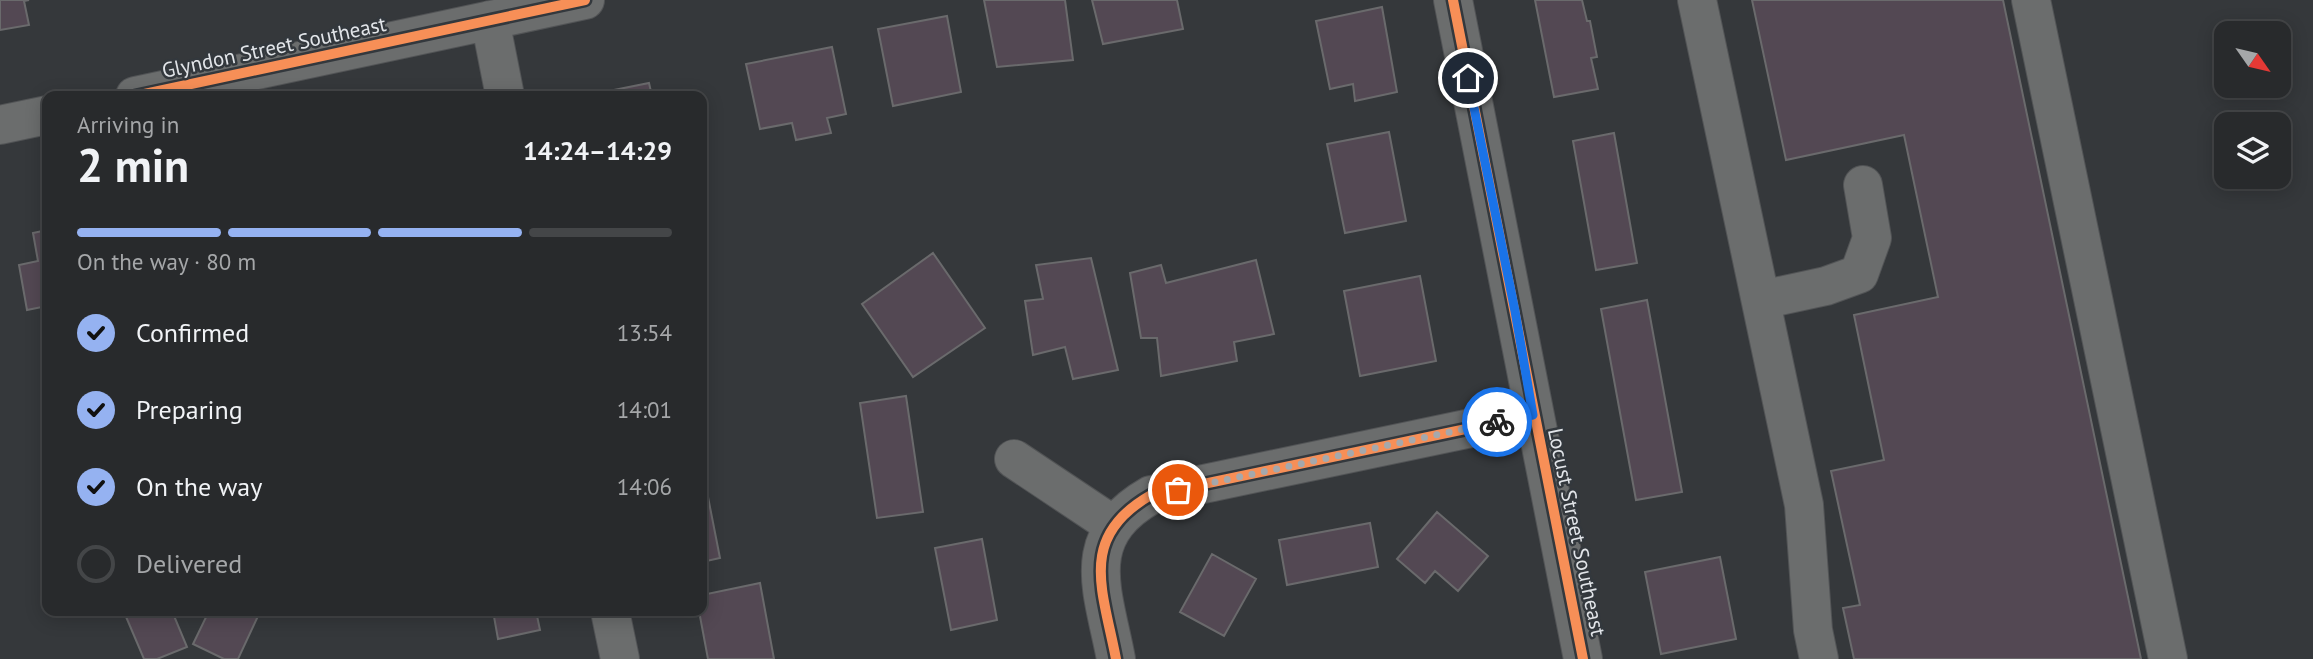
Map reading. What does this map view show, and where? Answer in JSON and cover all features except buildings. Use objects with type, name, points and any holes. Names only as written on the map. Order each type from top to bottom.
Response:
[{"type":"street","name":"Glyndon Street Southeast","points":[[158,91],[585,0]]},
{"type":"street","name":"Locust Street Southeast","points":[[1452,0],[1583,659]]},
{"type":"street","points":[[1697,0],[1804,505],[1813,630],[1819,659]]},
{"type":"street","points":[[2031,0],[2168,659]]},
{"type":"street","points":[[489,20],[504,91]]},
{"type":"street","points":[[0,125],[42,116]]},
{"type":"street","points":[[1761,300],[1826,286],[1859,274],[1872,238],[1863,186]]},
{"type":"street","points":[[1116,659],[1100,575],[1102,550],[1113,526],[1131,507],[1151,495],[1533,415]]},
{"type":"street","points":[[1014,459],[1113,526]]},
{"type":"street","points":[[611,616],[620,659]]},
{"type":"cycle path","points":[[158,91],[585,0]]},
{"type":"cycle path","points":[[1453,0],[1583,659]]},
{"type":"cycle path","points":[[1116,659],[1102,588],[1104,547],[1112,529],[1128,511],[1151,495],[1533,415]]},
{"type":"way so far","points":[[1178,490],[1497,422]]},
{"type":"route","points":[[1468,78],[1533,415],[1497,422]]}]
